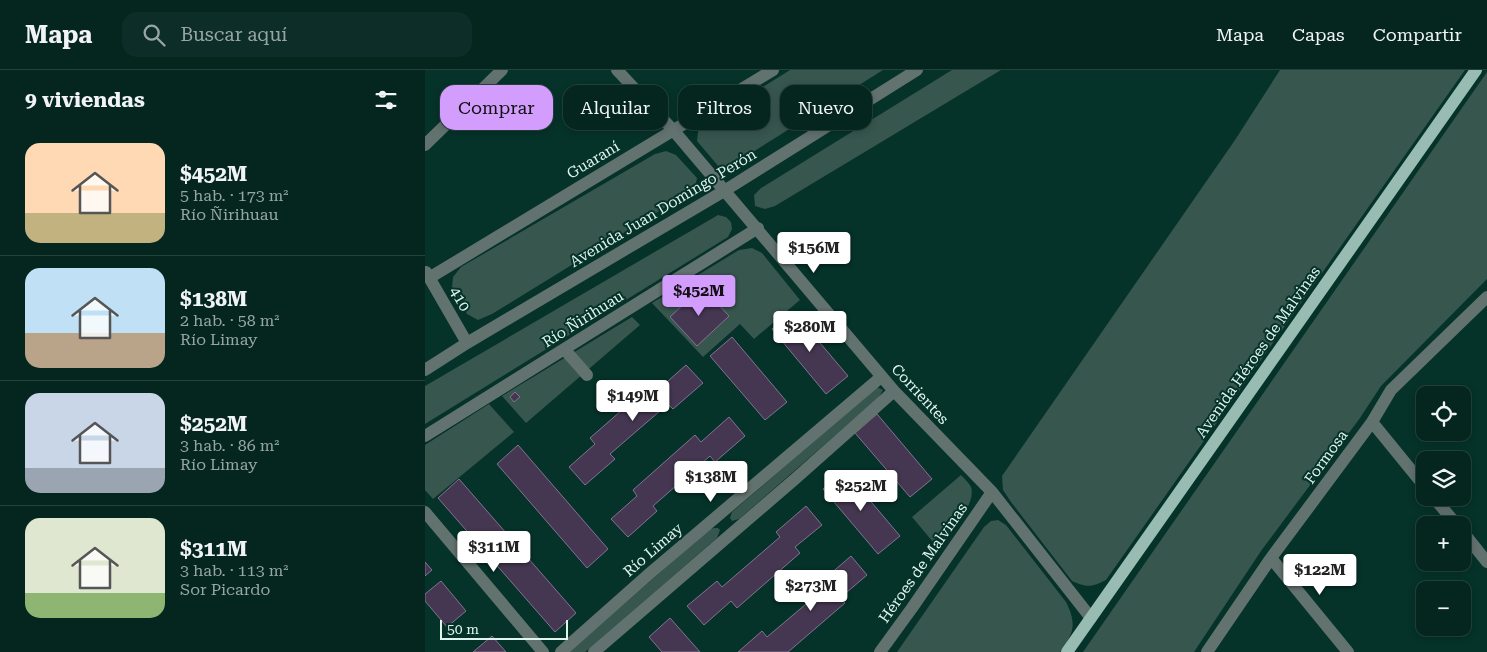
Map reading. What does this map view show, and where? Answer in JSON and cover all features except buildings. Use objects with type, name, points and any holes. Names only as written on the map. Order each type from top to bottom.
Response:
[{"type":"main road","name":"Avenida Héroes de Malvinas","points":[[1067,652],[1476,70]]},
{"type":"street","points":[[425,145],[502,70]]},
{"type":"street","name":"Corrientes","points":[[617,70],[674,131],[758,228],[893,391],[991,492],[1091,618]]},
{"type":"street","name":"Guaraní","points":[[427,274],[674,131],[773,70]]},
{"type":"street","name":"Avenida Juan Domingo Perón","points":[[425,370],[467,343],[724,191],[917,70]]},
{"type":"street","name":"Río Ñirihuau","points":[[425,436],[758,228]]},
{"type":"street","name":"410","points":[[427,274],[467,343]]},
{"type":"street","name":"Formosa","points":[[1207,652],[1271,558],[1372,422],[1391,390],[1487,297]]},
{"type":"street","points":[[565,350],[587,375]]},
{"type":"street","name":"Río Limay","points":[[561,652],[881,377]]},
{"type":"street","points":[[594,652],[893,391]]},
{"type":"street","points":[[1372,422],[1416,476]]},
{"type":"street","name":"Héroes de Malvinas","points":[[880,652],[991,492]]},
{"type":"street","points":[[1441,506],[1449,516]]},
{"type":"street","points":[[425,512],[543,652]]},
{"type":"street","points":[[717,516],[732,533]]},
{"type":"street","points":[[1471,542],[1487,562]]},
{"type":"street","points":[[1271,558],[1348,652]]},
{"type":"shaded area","points":[[790,70],[883,70],[859,85],[780,85],[780,130],[788,130],[729,167],[719,167],[697,141],[698,132],[700,130],[770,130],[770,85],[766,85]]},
{"type":"shaded area","points":[[952,70],[1001,70],[775,206],[765,209],[755,206],[754,195],[761,188],[855,130],[872,130],[872,119]]},
{"type":"shaded area","points":[[1280,70],[1465,70],[1106,580],[1089,586],[1072,581],[1003,490],[1002,476],[1235,140]]},
{"type":"shaded area","points":[[1487,72],[1487,279],[1381,386],[1360,418],[1261,551],[1194,652],[1083,652]]},
{"type":"shaded area","points":[[666,151],[676,155],[697,178],[695,189],[492,314],[478,320],[467,314],[452,287],[453,277],[461,267],[655,154]]},
{"type":"shaded area","points":[[718,215],[726,217],[731,222],[732,229],[728,237],[425,424],[425,386]]},
{"type":"shaded area","points":[[752,248],[762,253],[800,300],[754,339],[740,324],[703,357],[652,303],[739,250]]},
{"type":"shaded area","points":[[632,317],[640,325],[526,423],[502,396]]},
{"type":"shaded area","points":[[877,387],[883,390],[879,397],[739,519],[732,521],[730,518],[732,512]]},
{"type":"shaded area","points":[[489,404],[514,432],[433,499],[425,490],[425,445]]},
{"type":"shaded area","points":[[961,475],[971,487],[970,502],[961,519],[938,548],[912,517]]},
{"type":"shaded area","points":[[998,520],[1006,525],[1066,602],[1073,622],[1071,634],[1060,652],[897,652],[984,527],[991,521]]},
{"type":"shaded area","points":[[710,529],[720,530],[717,538],[585,652],[569,652]]}]
